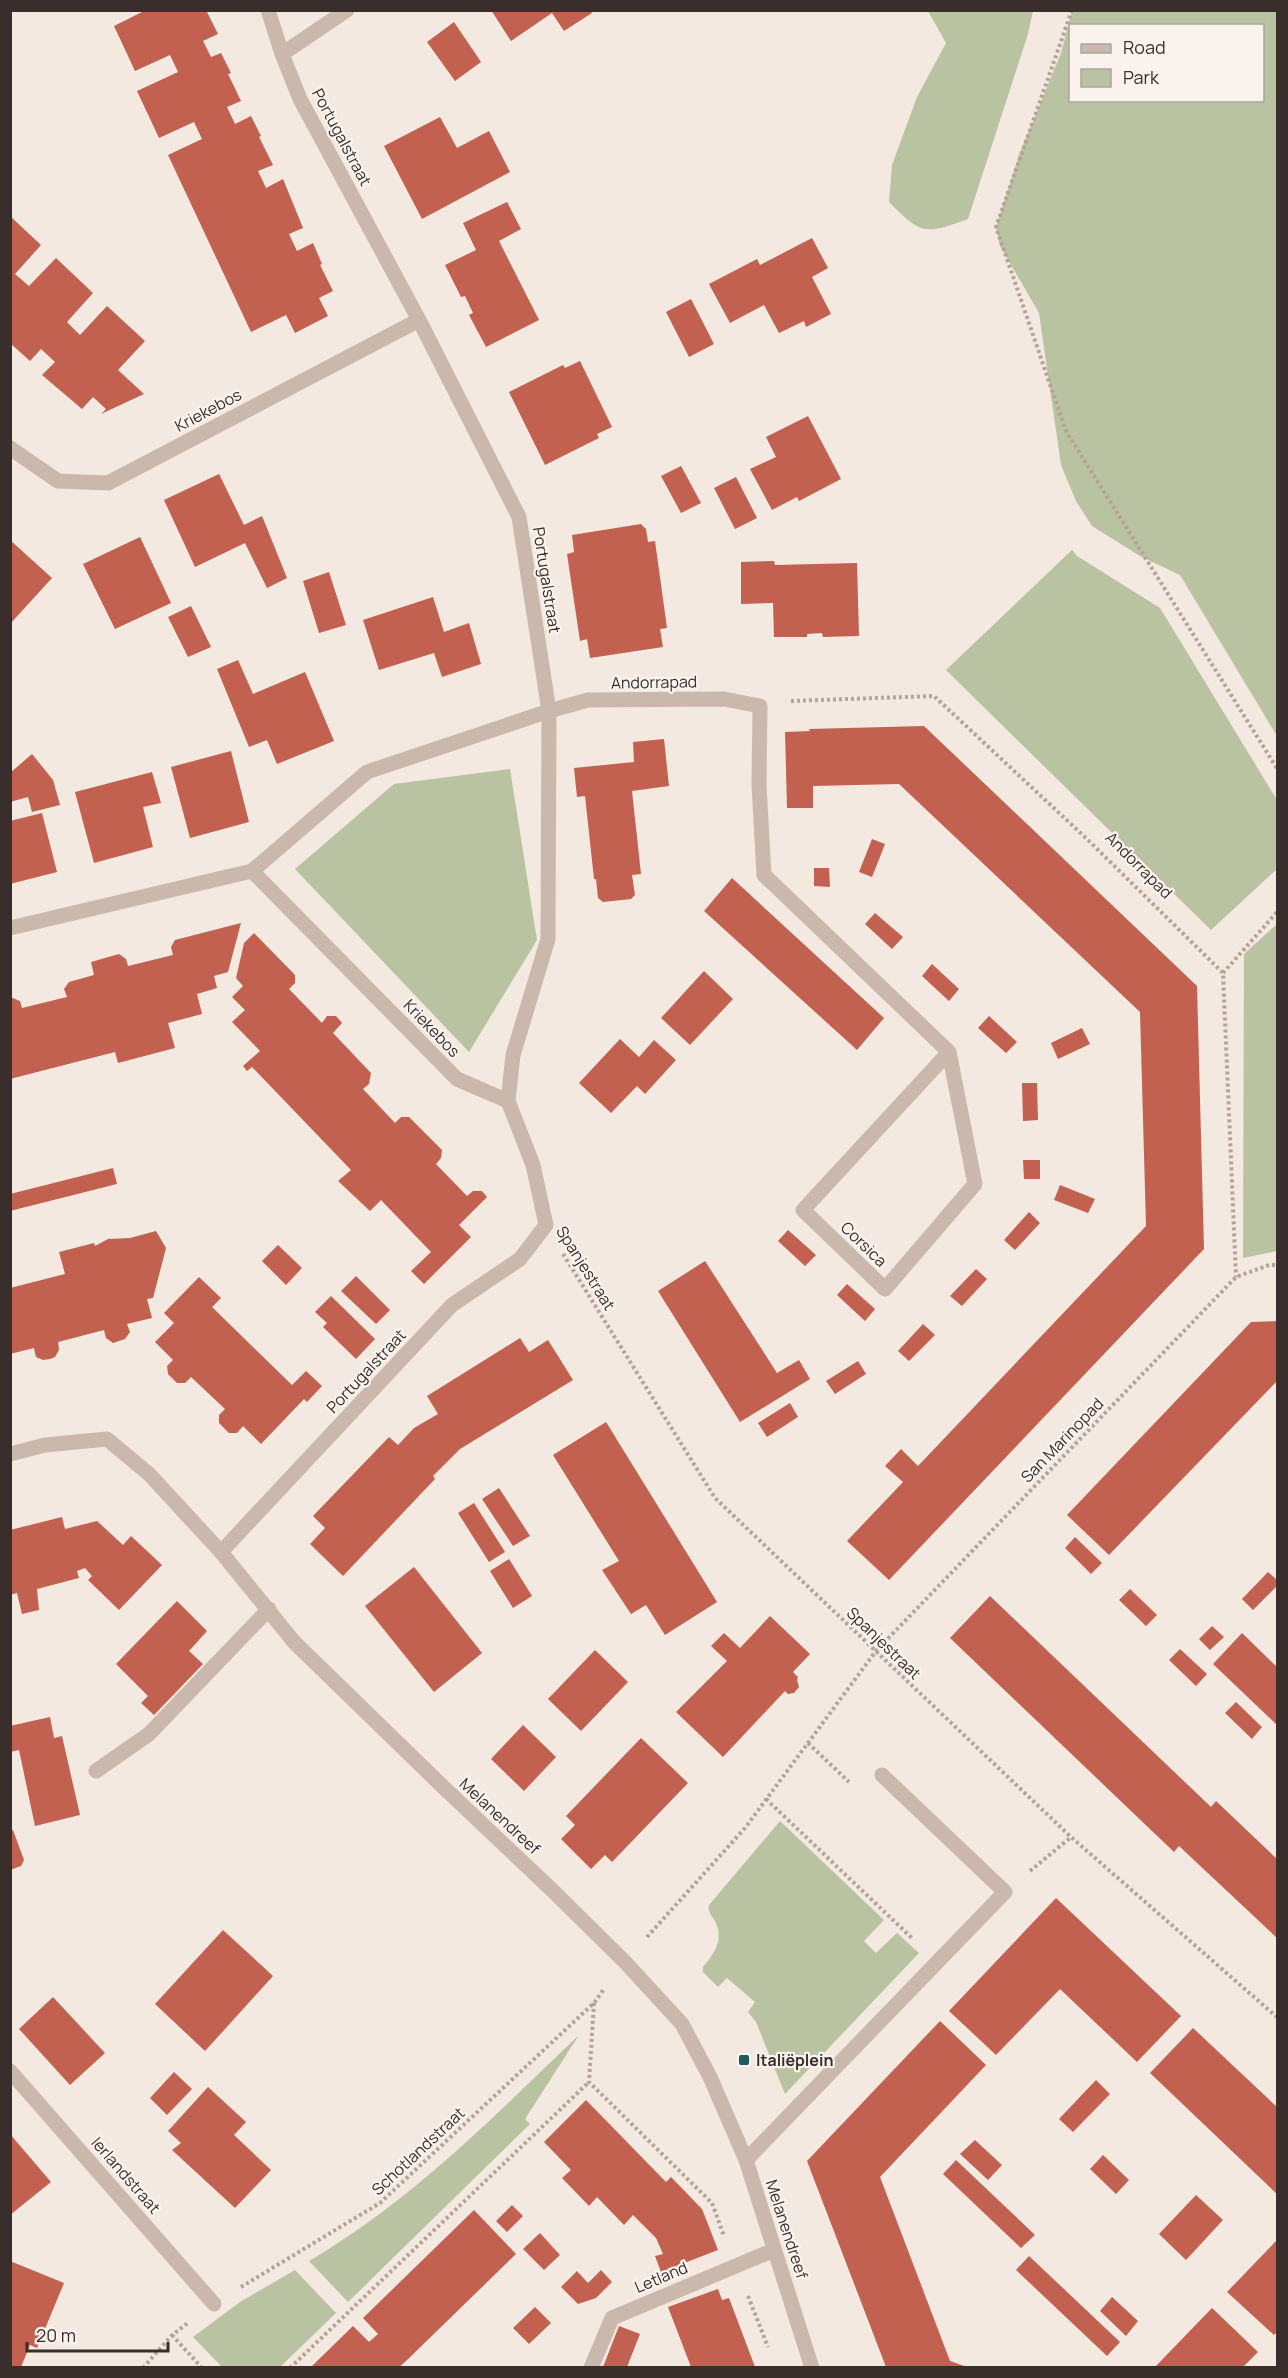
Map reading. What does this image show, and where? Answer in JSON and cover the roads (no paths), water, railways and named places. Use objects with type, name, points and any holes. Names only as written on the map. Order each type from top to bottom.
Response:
[{"type":"street","name":"Portugalstraat","points":[[221,1552],[452,1305],[520,1259],[546,1225],[533,1166],[508,1101],[513,1054],[548,939],[549,711],[519,517],[419,320],[300,99],[268,10]]},
{"type":"street","points":[[282,54],[347,10]]},
{"type":"street","name":"Kriekebos","points":[[10,448],[58,481],[108,483],[419,320]]},
{"type":"street","name":"Andorrapad","points":[[549,711],[588,700],[724,699],[759,706],[759,786],[764,875],[949,1052]]},
{"type":"street","points":[[10,928],[252,871],[367,772],[549,711]]},
{"type":"street","name":"Kriekebos","points":[[252,871],[457,1080],[508,1101]]},
{"type":"street","name":"Corsica","points":[[949,1052],[975,1184],[885,1289],[803,1210],[949,1052]]},
{"type":"street","name":"Melanendreef","points":[[10,1454],[45,1445],[107,1439],[149,1474],[221,1552],[303,1650],[625,1962],[682,2024],[710,2077],[746,2160],[812,2367]]},
{"type":"street","points":[[96,1772],[148,1734],[269,1609]]},
{"type":"street","points":[[746,2160],[1005,1892],[882,1775]]},
{"type":"street","name":"Ierlandstraat","points":[[10,2071],[214,2304]]},
{"type":"street","name":"Letland","points":[[591,2367],[612,2318],[774,2250]]},
{"type":"place","name":"Italiëplein","points":[[744,2060]]}]
